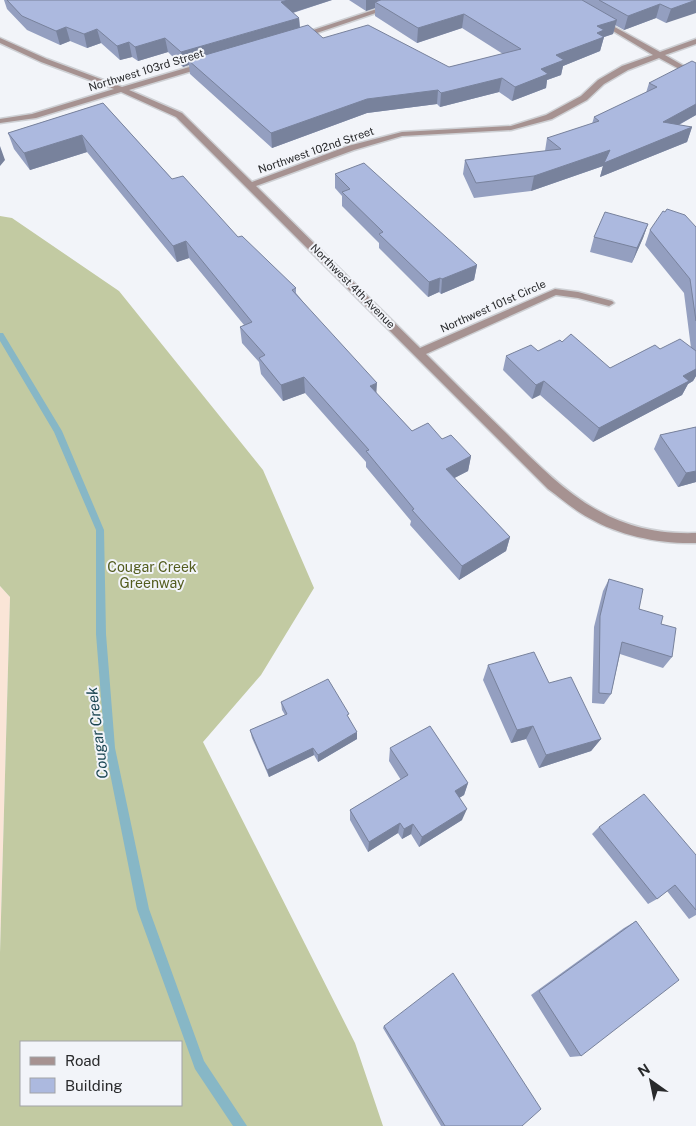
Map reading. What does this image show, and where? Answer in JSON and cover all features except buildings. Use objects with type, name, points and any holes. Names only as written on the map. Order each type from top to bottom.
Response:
[{"type":"street","points":[[288,40],[411,0]]},
{"type":"street","points":[[595,18],[696,76]]},
{"type":"street","name":"Northwest 4th Avenue","points":[[0,40],[19,50],[118,89],[148,98],[179,115],[252,185],[552,486],[595,515],[636,530],[682,540],[696,538]]},
{"type":"street","name":"Northwest 102nd Street","points":[[252,185],[351,148],[402,134],[511,128],[549,117],[584,98],[601,82],[625,68],[696,41]]},
{"type":"street","name":"Northwest 103rd Street","points":[[0,121],[33,116],[212,62]]},
{"type":"street","name":"Northwest 101st Circle","points":[[419,353],[555,292],[578,294],[608,303]]},
{"type":"shaded area","points":[[0,586],[10,597],[0,953]]},
{"type":"green space","name":"Cougar Creek Greenway","points":[[0,216],[12,218],[119,291],[263,470],[314,588],[261,675],[203,742],[355,1043],[383,1126],[0,1126],[0,953],[10,597],[0,586]]},
{"type":"waterway","name":"Cougar Creek","points":[[0,335],[58,431],[100,530],[101,634],[110,748],[143,909],[199,1065],[241,1126]]}]
